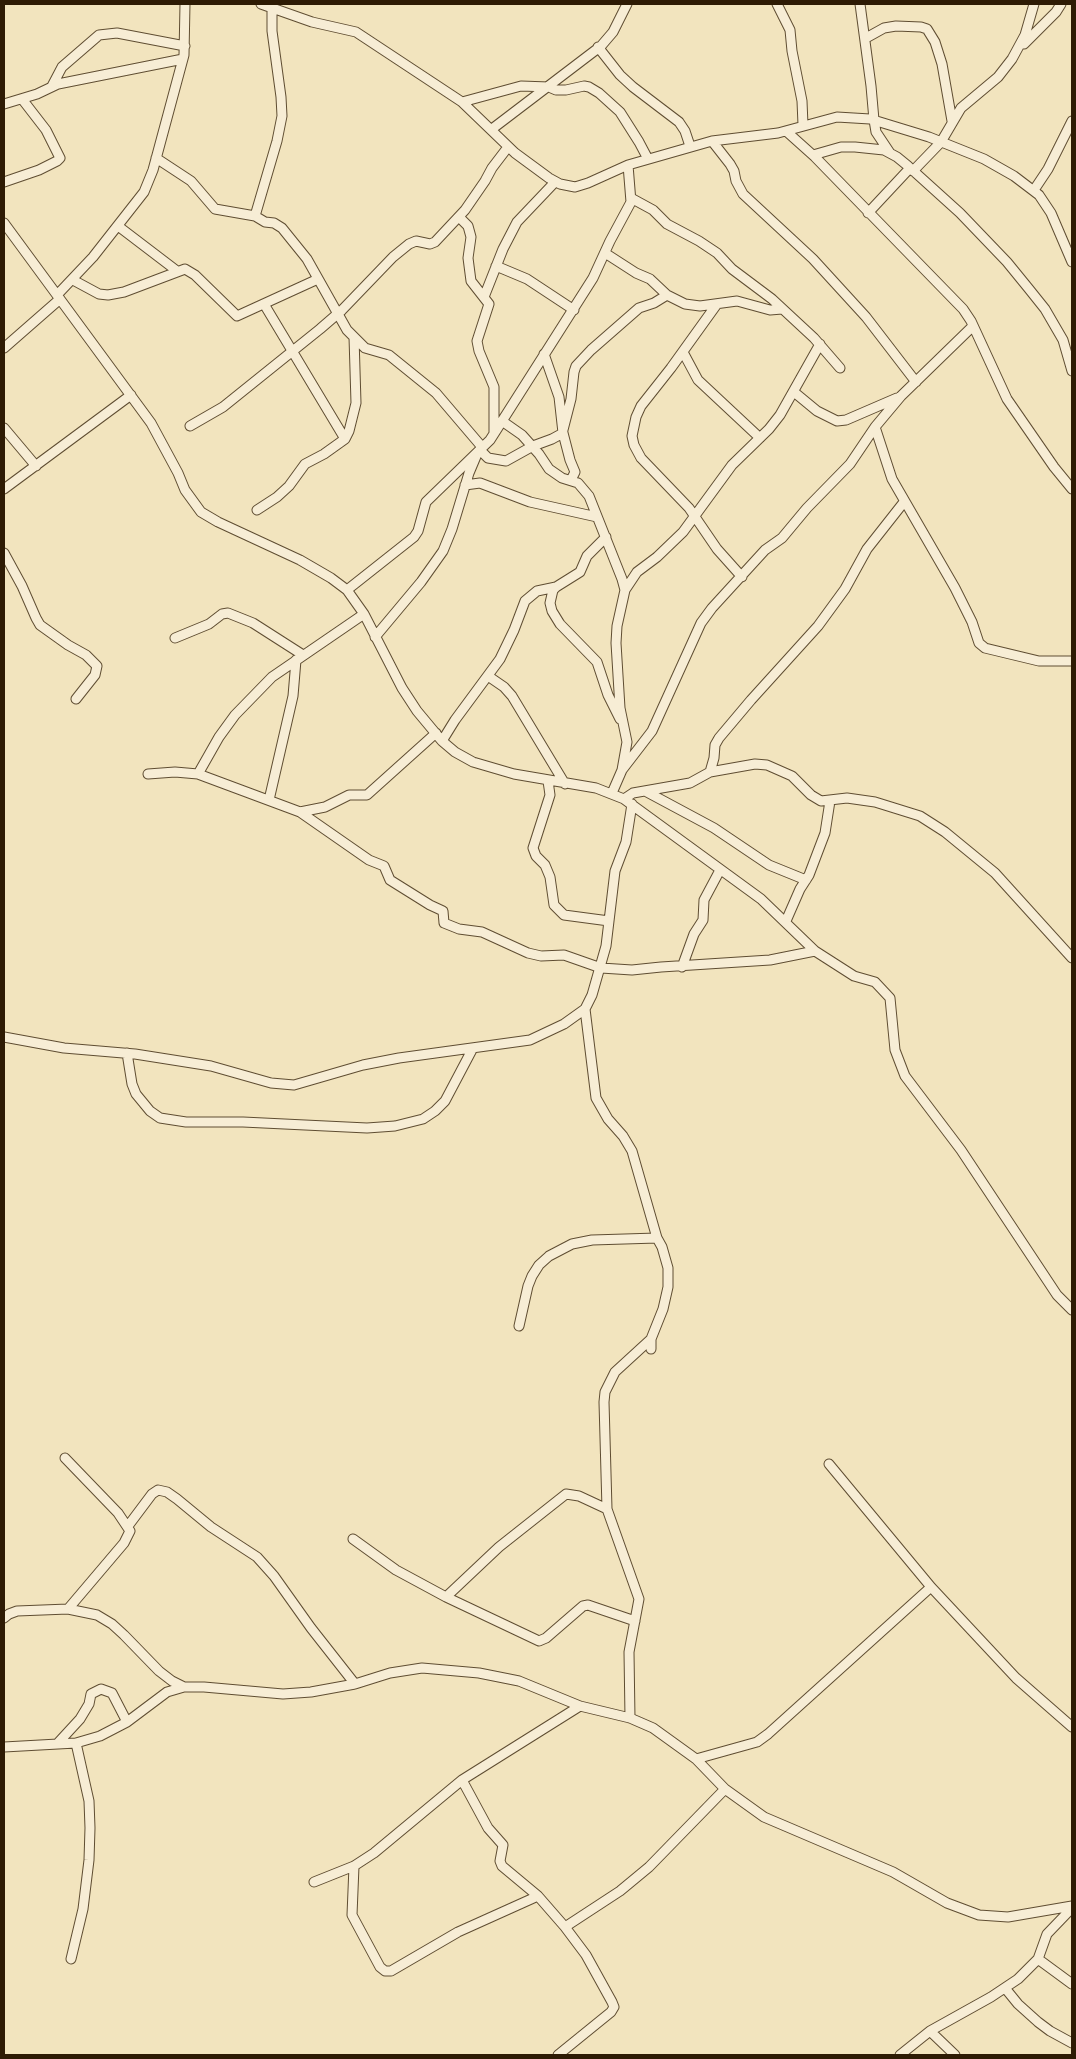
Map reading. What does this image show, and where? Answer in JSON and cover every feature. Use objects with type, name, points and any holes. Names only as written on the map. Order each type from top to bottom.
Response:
[{"type":"street","points":[[4,348],[58,297],[144,192],[156,158],[186,46],[185,4]]},
{"type":"street","points":[[262,4],[312,22],[356,32],[462,102],[492,129],[508,147],[555,182],[575,187],[628,165],[712,141],[786,131],[837,117],[874,120],[895,125],[984,159],[1034,190],[1054,218],[1072,262]]},
{"type":"street","points":[[492,129],[598,48],[613,32],[628,4]]},
{"type":"street","points":[[777,4],[790,30],[792,51],[802,101],[803,125]]},
{"type":"street","points":[[860,4],[866,38],[876,132],[890,154]]},
{"type":"street","points":[[1018,50],[1029,25],[1034,4]]},
{"type":"street","points":[[868,213],[941,142],[962,106],[998,77],[1018,50],[1056,12],[1061,4]]},
{"type":"street","points":[[255,216],[277,141],[282,116],[282,97],[272,31],[272,8]]},
{"type":"street","points":[[866,38],[884,28],[896,26],[922,27],[927,29],[935,42],[940,57],[952,121]]},
{"type":"street","points":[[52,86],[62,67],[99,35],[117,33],[186,46]]},
{"type":"street","points":[[598,48],[632,87],[679,122],[685,131],[690,146]]},
{"type":"street","points":[[4,104],[22,100],[52,86],[183,59]]},
{"type":"street","points":[[462,102],[521,86],[549,87],[556,90],[584,86],[599,93],[620,112],[648,159]]},
{"type":"street","points":[[4,182],[39,170],[60,158],[46,130],[22,100]]},
{"type":"street","points":[[1034,190],[1070,132],[1072,121]]},
{"type":"street","points":[[786,131],[950,294],[968,316],[1007,399],[1054,467],[1072,489]]},
{"type":"street","points":[[712,141],[730,164],[743,194],[813,259],[866,316],[916,382]]},
{"type":"street","points":[[190,426],[223,407],[337,314],[402,250],[416,241],[433,244],[473,199],[492,168],[508,147]]},
{"type":"street","points":[[813,156],[847,147],[884,150],[912,170],[960,213],[1007,262],[1045,309],[1063,340],[1072,371]]},
{"type":"street","points":[[156,158],[191,181],[215,209],[255,216],[266,222],[274,223],[285,230],[306,259],[337,314],[354,337],[365,348],[389,356],[436,392],[488,458],[506,461],[533,446],[552,439],[563,431],[571,399],[576,366],[591,350],[639,308],[654,303],[667,295]]},
{"type":"street","points":[[348,590],[414,537],[418,531],[426,502],[494,435],[593,278],[631,198],[628,165]]},
{"type":"street","points":[[484,297],[496,266],[520,218],[555,182]]},
{"type":"street","points":[[631,198],[652,210],[666,224],[710,248],[732,269],[772,299],[820,344],[840,368]]},
{"type":"street","points":[[459,217],[470,229],[471,237],[468,258],[471,281],[489,306],[482,321],[477,341],[479,351],[494,386],[494,435]]},
{"type":"street","points":[[4,223],[40,275],[131,395],[150,423],[178,473],[185,490],[201,512],[218,522],[300,560],[348,590],[364,614],[402,688],[417,711],[442,741],[455,752],[473,762],[514,774],[596,788],[612,793],[628,802],[761,899],[815,951],[854,976],[875,982],[880,990],[888,995],[890,998],[895,1050],[905,1076],[961,1150],[1057,1295],[1072,1310]]},
{"type":"street","points":[[118,226],[177,271]]},
{"type":"street","points":[[605,253],[632,271],[650,279],[667,295],[690,305],[700,306],[737,301],[770,310],[782,309]]},
{"type":"street","points":[[496,266],[527,279],[574,310]]},
{"type":"street","points":[[73,280],[99,294],[108,295],[124,292],[185,269],[237,316],[318,279]]},
{"type":"street","points":[[264,304],[345,439]]},
{"type":"street","points":[[717,304],[641,406],[636,417],[632,436],[634,445],[641,458],[695,515],[718,550],[742,577]]},
{"type":"street","points":[[622,770],[652,731],[701,623],[712,608],[765,550],[782,538],[807,508],[850,464],[874,427],[901,396],[973,326]]},
{"type":"street","points":[[258,510],[283,492],[304,464],[324,454],[345,439],[356,403],[354,337]]},
{"type":"street","points":[[612,793],[622,770],[627,742],[620,708],[616,643],[617,626],[625,590],[637,572],[657,558],[683,532],[732,465],[760,438],[780,415],[820,344]]},
{"type":"street","points":[[683,352],[698,380],[760,438]]},
{"type":"street","points":[[544,354],[559,397],[568,455],[575,472],[570,480]]},
{"type":"street","points":[[794,392],[817,411],[837,421],[846,420],[901,396]]},
{"type":"street","points":[[4,489],[131,395]]},
{"type":"street","points":[[502,421],[522,435],[533,446],[549,469],[562,478],[578,483],[589,496],[620,571],[625,590]]},
{"type":"street","points":[[874,427],[892,479],[955,588],[972,622],[976,638],[982,646],[1039,660],[1072,661]]},
{"type":"street","points":[[4,428],[36,466]]},
{"type":"street","points":[[375,637],[433,567],[452,529],[465,485],[480,450]]},
{"type":"street","points":[[465,485],[480,482],[530,502],[597,517]]},
{"type":"street","points":[[710,772],[715,745],[719,738],[818,626],[846,589],[867,549],[904,502]]},
{"type":"street","points":[[442,741],[455,720],[500,659],[525,601],[537,591],[556,587],[580,572],[587,556],[606,537]]},
{"type":"street","points":[[4,553],[40,624],[68,645],[86,655],[97,666],[95,675],[76,698]]},
{"type":"street","points":[[556,587],[551,597],[552,611],[572,638],[594,657],[611,702],[623,723]]},
{"type":"street","points":[[175,638],[209,624],[222,614],[228,612],[253,623],[300,658]]},
{"type":"street","points":[[198,774],[219,737],[235,715],[272,677],[364,614]]},
{"type":"street","points":[[269,800],[300,658]]},
{"type":"street","points":[[488,676],[504,687],[512,696],[565,784]]},
{"type":"street","points":[[300,812],[325,807],[349,795],[367,795],[436,733]]},
{"type":"street","points":[[4,1037],[64,1048],[127,1053],[211,1066],[271,1083],[294,1085],[363,1065],[399,1058],[530,1040],[564,1024],[585,1009],[592,996],[606,946],[615,871],[626,842],[628,794],[690,783],[710,772],[755,764],[767,765],[792,776],[816,798],[824,801],[847,798],[875,802],[920,816],[945,832],[995,873],[1072,958]]},
{"type":"street","points":[[148,774],[175,772],[198,774],[300,812],[369,860],[384,866],[390,880],[443,911],[444,923],[459,929],[482,932],[528,953],[541,956],[564,955],[601,968],[632,970],[770,960],[815,951]]},
{"type":"street","points":[[548,780],[550,795],[533,848],[550,877],[554,905],[564,915],[609,921]]},
{"type":"street","points":[[644,791],[714,828],[769,865],[806,880]]},
{"type":"street","points":[[786,921],[809,875],[824,832],[830,800]]},
{"type":"street","points":[[682,967],[694,934],[703,920],[704,900],[720,870]]},
{"type":"street","points":[[585,1009],[596,1098],[608,1119],[623,1136],[632,1151],[657,1238],[662,1247],[668,1268],[668,1287],[651,1344],[615,1372],[605,1392],[607,1509],[638,1593],[639,1605],[629,1652],[630,1718]]},
{"type":"street","points":[[127,1053],[132,1084],[136,1094],[150,1111],[160,1118],[186,1122],[242,1122],[367,1128],[395,1126],[423,1119],[435,1111],[445,1101],[473,1048]]},
{"type":"street","points":[[519,1326],[532,1276],[539,1265],[549,1256],[572,1244],[592,1240],[657,1238]]},
{"type":"street","points":[[65,1458],[128,1526]]},
{"type":"street","points":[[829,1464],[930,1587],[1016,1678],[1072,1727]]},
{"type":"street","points":[[68,1608],[124,1543],[128,1536],[128,1526],[152,1494],[158,1490],[167,1492],[211,1527],[263,1564],[355,1684]]},
{"type":"street","points":[[446,1597],[500,1547],[566,1494],[579,1496],[607,1509]]},
{"type":"street","points":[[353,1540],[396,1570],[446,1597],[539,1641],[546,1638],[583,1606],[588,1605],[635,1621]]},
{"type":"street","points":[[696,1759],[756,1742],[768,1734],[930,1587]]},
{"type":"street","points":[[4,1618],[9,1614],[17,1612],[68,1608],[97,1615],[112,1624],[159,1671],[184,1687]]},
{"type":"street","points":[[4,1747],[76,1743],[100,1736],[127,1722],[167,1692],[184,1687],[204,1686],[283,1694],[311,1692],[355,1684],[390,1672],[422,1668],[478,1673],[519,1681],[580,1706],[630,1718],[653,1728],[696,1759],[725,1790],[764,1817],[893,1872],[947,1903],[979,1915],[1008,1916],[1072,1907]]},
{"type":"street","points":[[57,1744],[80,1719],[89,1704],[92,1694],[101,1689],[107,1689],[112,1693],[127,1722]]},
{"type":"street","points":[[314,1882],[354,1866],[374,1853],[422,1811],[462,1780],[580,1706]]},
{"type":"street","points":[[71,1959],[83,1909],[90,1836],[89,1802],[76,1743]]},
{"type":"street","points":[[462,1780],[488,1828],[503,1845],[500,1861],[502,1866],[538,1896],[565,1927],[586,1955],[614,2007],[611,2012],[558,2055]]},
{"type":"street","points":[[565,1927],[620,1891],[649,1867],[725,1790]]},
{"type":"street","points":[[354,1866],[352,1915],[384,1971],[391,1971],[458,1932],[538,1896]]},
{"type":"street","points":[[900,2055],[930,2031],[1005,1988],[1038,1959],[1047,1934],[1072,1907]]},
{"type":"street","points":[[1038,1959],[1072,1984]]},
{"type":"street","points":[[1005,1988],[1018,2004],[1038,2022],[1072,2043]]},
{"type":"street","points":[[930,2031],[955,2055]]}]
